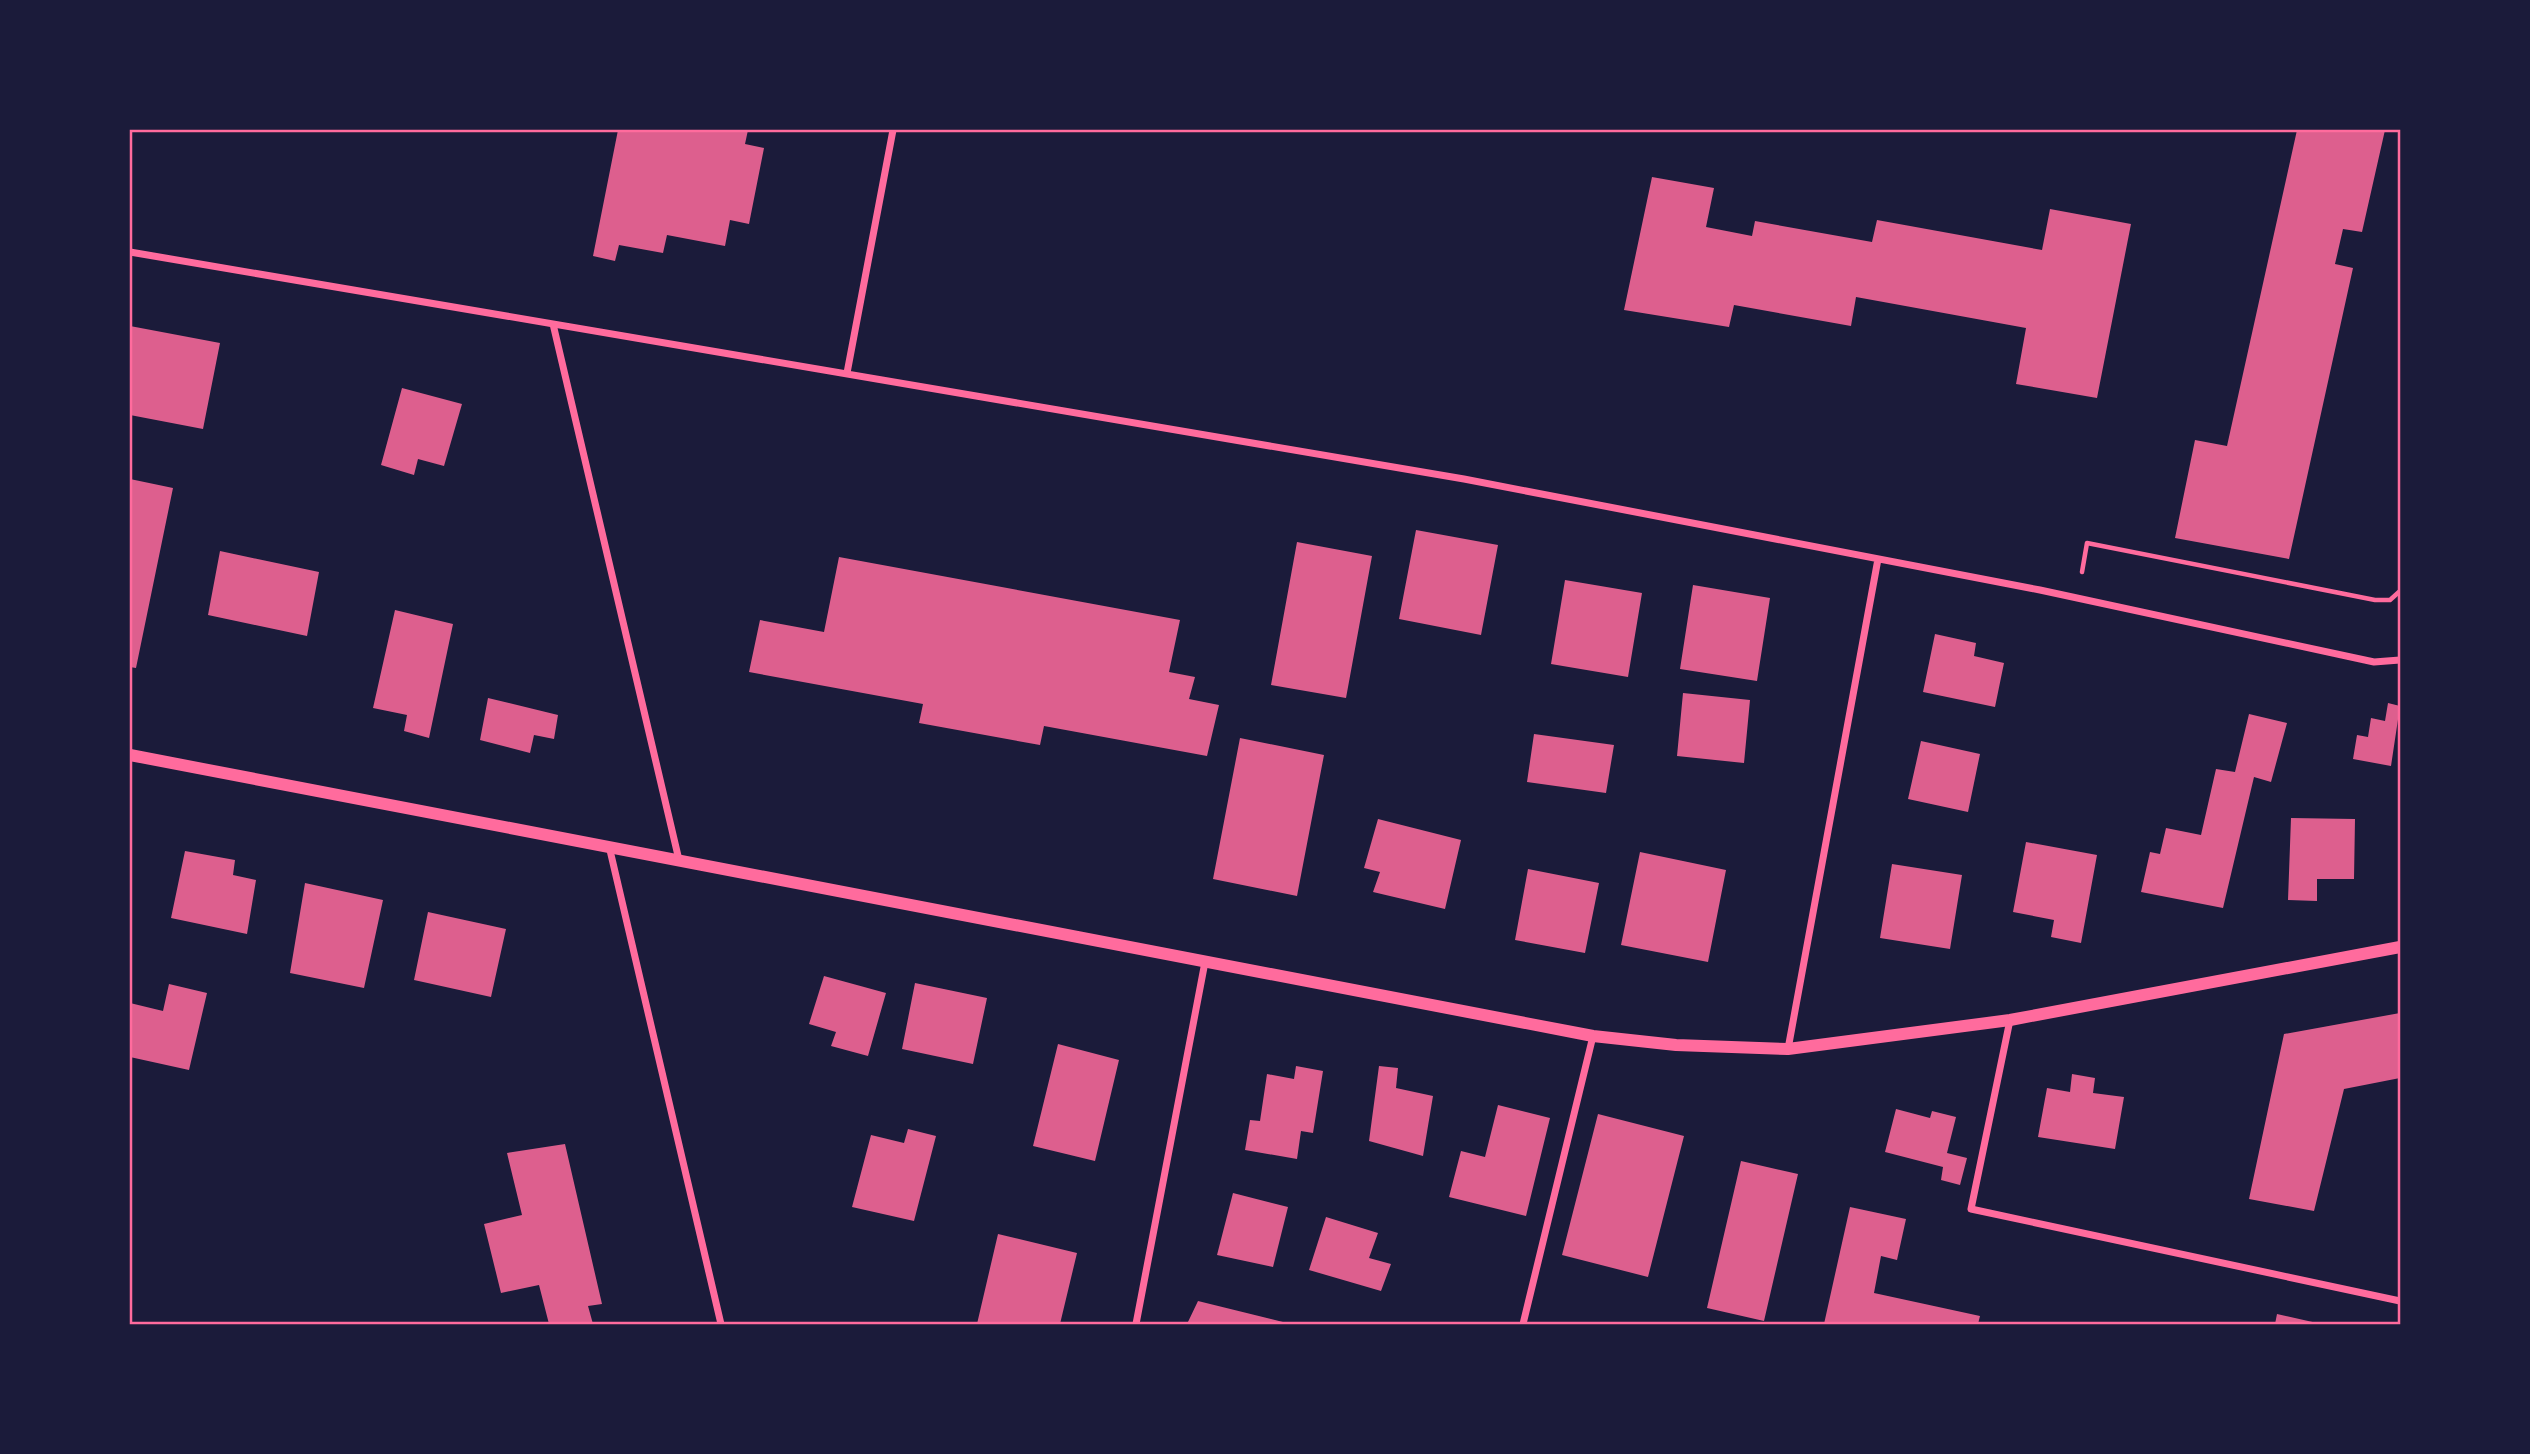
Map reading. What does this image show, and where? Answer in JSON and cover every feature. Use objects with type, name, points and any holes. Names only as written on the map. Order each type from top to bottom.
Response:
[{"type":"street","points":[[848,373],[893,130]]},
{"type":"street","points":[[130,252],[1464,479],[2077,598],[2374,662],[2400,660]]},
{"type":"street","points":[[553,324],[679,860]]},
{"type":"street","points":[[1788,1049],[1878,559]]},
{"type":"street","points":[[130,755],[1593,1036],[1676,1045],[1788,1049],[2010,1020],[2400,947]]},
{"type":"street","points":[[609,846],[721,1325]]},
{"type":"street","points":[[1136,1325],[1205,962]]},
{"type":"street","points":[[2010,1020],[1971,1209],[2400,1301]]},
{"type":"street","points":[[1522,1325],[1593,1036]]},
{"type":"path","points":[[2077,598],[2087,543],[2375,600],[2390,600],[2400,591]]},
{"type":"building","points":[[618,130],[748,130],[745,144],[764,148],[749,224],[730,220],[725,246],[667,235],[663,253],[619,245],[615,261],[593,256]]},
{"type":"building","points":[[2297,130],[2385,130],[2362,232],[2343,229],[2335,264],[2353,268],[2289,559],[2175,538],[2195,440],[2227,446]]},
{"type":"building","points":[[1652,177],[1714,188],[1706,227],[1752,236],[1755,221],[1872,242],[1877,220],[2042,250],[2050,209],[2131,224],[2097,398],[2016,384],[2026,328],[1856,297],[1851,326],[1734,305],[1729,327],[1624,310]]},
{"type":"building","points":[[130,326],[220,343],[203,429],[130,415]]},
{"type":"building","points":[[402,388],[462,404],[444,466],[418,459],[414,475],[381,465]]},
{"type":"building","points":[[130,479],[173,488],[136,668],[130,667]]},
{"type":"building","points":[[1416,530],[1498,545],[1481,635],[1399,619]]},
{"type":"building","points":[[1297,542],[1372,556],[1346,698],[1271,685]]},
{"type":"building","points":[[220,551],[319,572],[307,636],[208,615]]},
{"type":"building","points":[[839,557],[1180,620],[1169,672],[1195,677],[1189,699],[1219,705],[1207,756],[1044,726],[1040,745],[919,723],[923,704],[749,672],[760,620],[824,632]]},
{"type":"building","points":[[1565,580],[1642,593],[1628,677],[1551,664]]},
{"type":"building","points":[[1693,585],[1770,598],[1757,681],[1680,669]]},
{"type":"building","points":[[395,610],[453,624],[429,738],[404,731],[407,715],[373,708]]},
{"type":"building","points":[[1935,634],[1976,643],[1974,656],[2004,663],[1995,707],[1923,692]]},
{"type":"building","points":[[1683,693],[1750,700],[1744,763],[1677,756]]},
{"type":"building","points":[[488,698],[558,715],[554,739],[534,735],[530,753],[480,740]]},
{"type":"building","points":[[2388,703],[2400,706],[2391,766],[2353,759],[2357,735],[2368,737],[2371,718],[2385,721]]},
{"type":"building","points":[[2249,714],[2287,723],[2271,782],[2254,777],[2223,908],[2141,892],[2150,852],[2160,854],[2166,828],[2201,835],[2216,769],[2235,772]]},
{"type":"building","points":[[1534,734],[1614,745],[1606,793],[1527,782]]},
{"type":"building","points":[[1240,738],[1324,755],[1297,896],[1213,879]]},
{"type":"building","points":[[1921,741],[1980,754],[1968,812],[1908,799]]},
{"type":"building","points":[[2291,818],[2355,819],[2354,879],[2317,879],[2317,901],[2288,900]]},
{"type":"building","points":[[1378,819],[1461,840],[1445,909],[1373,892],[1380,872],[1364,868]]},
{"type":"building","points":[[2026,842],[2097,855],[2081,943],[2051,937],[2054,920],[2013,912]]},
{"type":"building","points":[[185,851],[235,860],[233,875],[256,880],[247,934],[171,918]]},
{"type":"building","points":[[1640,852],[1726,870],[1708,962],[1621,945]]},
{"type":"building","points":[[1892,864],[1962,875],[1950,949],[1880,938]]},
{"type":"building","points":[[1528,869],[1599,883],[1585,953],[1515,940]]},
{"type":"building","points":[[305,883],[383,900],[364,988],[290,973]]},
{"type":"building","points":[[428,912],[506,929],[491,997],[414,980]]},
{"type":"building","points":[[824,976],[886,993],[868,1056],[831,1046],[836,1032],[809,1024]]},
{"type":"building","points":[[915,983],[987,998],[973,1064],[902,1049]]},
{"type":"building","points":[[169,984],[207,993],[189,1070],[130,1057],[130,1003],[163,1011]]},
{"type":"building","points":[[2400,1013],[2400,1078],[2344,1089],[2314,1211],[2249,1199],[2284,1034]]},
{"type":"building","points":[[1058,1044],[1119,1060],[1095,1161],[1033,1146]]},
{"type":"building","points":[[1296,1066],[1323,1071],[1313,1133],[1301,1131],[1297,1159],[1245,1150],[1250,1120],[1260,1121],[1267,1074],[1294,1079]]},
{"type":"building","points":[[1379,1066],[1398,1068],[1396,1088],[1433,1096],[1423,1156],[1369,1141]]},
{"type":"building","points":[[2072,1074],[2095,1078],[2093,1093],[2124,1097],[2115,1149],[2038,1137],[2047,1088],[2070,1092]]},
{"type":"building","points":[[1498,1105],[1550,1118],[1526,1216],[1449,1197],[1461,1151],[1485,1157]]},
{"type":"building","points":[[1896,1109],[1930,1118],[1932,1111],[1956,1117],[1947,1153],[1967,1158],[1960,1185],[1941,1180],[1943,1167],[1885,1152]]},
{"type":"building","points":[[1598,1114],[1684,1136],[1648,1277],[1562,1255]]},
{"type":"building","points":[[908,1129],[936,1136],[914,1221],[852,1207],[871,1135],[904,1143]]},
{"type":"building","points":[[565,1144],[602,1304],[588,1306],[593,1324],[549,1324],[539,1285],[501,1293],[484,1224],[522,1215],[507,1153]]},
{"type":"building","points":[[1741,1161],[1798,1174],[1764,1321],[1707,1308]]},
{"type":"building","points":[[1233,1193],[1288,1207],[1273,1267],[1217,1255]]},
{"type":"building","points":[[1850,1207],[1906,1219],[1897,1260],[1881,1256],[1874,1293],[1980,1316],[1978,1324],[1824,1324]]},
{"type":"building","points":[[1326,1217],[1378,1233],[1369,1258],[1391,1264],[1381,1291],[1309,1270]]},
{"type":"building","points":[[998,1234],[1077,1253],[1060,1324],[977,1324]]},
{"type":"building","points":[[1198,1301],[1283,1322],[1283,1324],[1187,1324]]},
{"type":"building","points":[[2277,1314],[2317,1323],[2317,1324],[2275,1324]]}]
